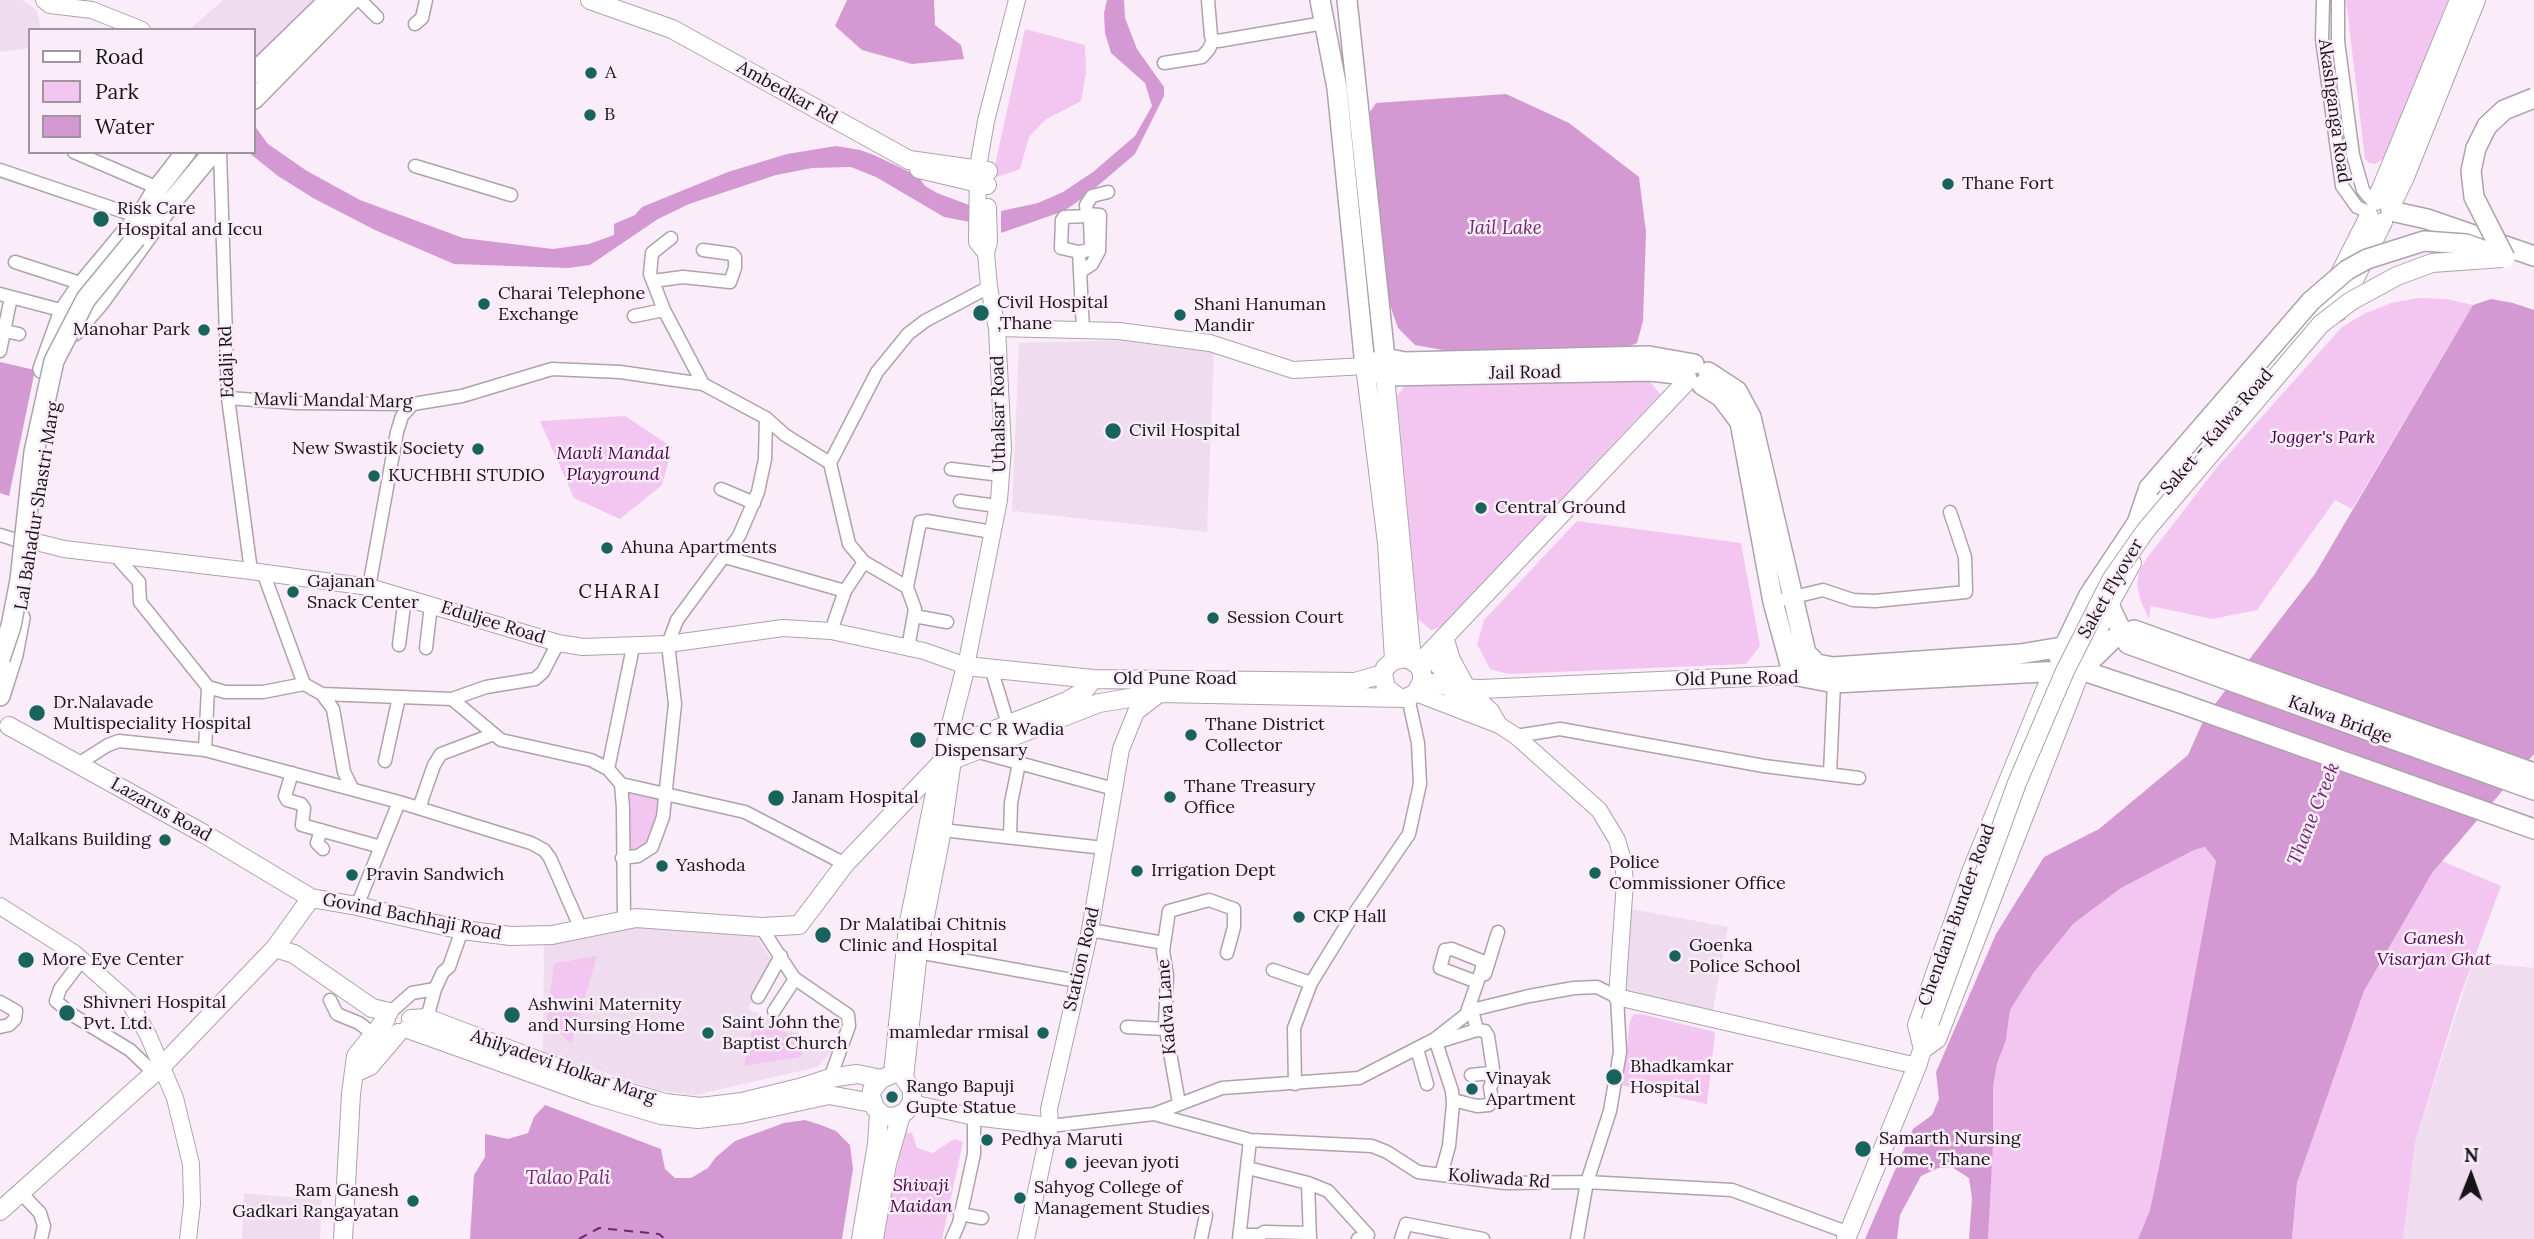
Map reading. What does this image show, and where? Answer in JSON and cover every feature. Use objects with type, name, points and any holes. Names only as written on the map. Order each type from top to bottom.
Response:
[{"type":"main road","points":[[256,71],[329,0]]},
{"type":"main road","points":[[256,97],[351,0]]},
{"type":"main road","name":"Ambedkar Rd","points":[[590,0],[672,29],[909,160],[922,172],[983,177]]},
{"type":"main road","points":[[1320,0],[1337,88],[1365,366],[1387,543],[1410,676]]},
{"type":"main road","points":[[1335,0],[1345,73],[1356,103],[1362,131]]},
{"type":"main road","points":[[1347,0],[1385,367],[1410,676]]},
{"type":"main road","name":"Saket - Kalwa Road","points":[[2081,670],[2121,581],[2150,537],[2334,320],[2459,0]]},
{"type":"main road","name":"Saket - Kalwa Road","points":[[2062,647],[2094,587],[2137,523],[2321,311],[2378,210],[2405,177],[2476,0]]},
{"type":"main road","points":[[2505,258],[2474,197],[2471,172],[2476,148],[2487,126],[2504,110],[2534,98]]},
{"type":"main road","name":"Lal Bahadur Shastri Marg","points":[[0,696],[13,655],[28,576],[17,539],[44,446],[65,355],[74,331],[100,300],[166,194],[185,154]]},
{"type":"main road","name":"Lal Bahadur Shastri Marg","points":[[0,636],[41,377],[64,311],[83,284],[147,213],[211,154]]},
{"type":"main road","points":[[2378,210],[2427,219],[2534,256]]},
{"type":"main road","points":[[0,659],[11,626],[20,580],[34,452],[54,361],[86,299],[136,238],[147,213]]},
{"type":"main road","name":"Saket Flyover","points":[[2137,523],[2149,488],[2311,301],[2347,270],[2367,259],[2424,241],[2466,244],[2534,267]]},
{"type":"main road","name":"Saket Flyover","points":[[1923,1049],[1930,1022],[2017,783],[2065,671],[2111,580],[2146,530],[2321,324],[2351,301],[2396,276],[2432,263],[2505,258]]},
{"type":"main road","name":"Old Pune Road","points":[[1365,366],[1385,367],[1405,362],[1649,356],[1737,391],[1751,417],[1806,653],[1816,664],[1833,667],[2020,654],[2062,647]]},
{"type":"main road","points":[[1410,676],[1444,637],[1696,375],[1721,397],[1740,422],[1773,602],[1793,674],[1810,658]]},
{"type":"main road","points":[[2094,587],[2109,605],[2122,633]]},
{"type":"main road","points":[[1923,1049],[1937,1039],[2081,670],[2122,633],[2134,630],[2146,643]]},
{"type":"main road","points":[[1444,637],[1451,660],[1471,692]]},
{"type":"main road","name":"Kalwa Bridge","points":[[2146,643],[2534,773]]},
{"type":"main road","name":"Kalwa Bridge","points":[[2146,643],[2534,790]]},
{"type":"main road","points":[[2053,671],[2062,647]]},
{"type":"main road","points":[[893,1077],[908,927],[966,666]]},
{"type":"main road","name":"Old Pune Road","points":[[966,666],[1093,679],[1355,681],[1410,676]]},
{"type":"main road","points":[[2081,670],[2534,829]]},
{"type":"main road","name":"Old Pune Road","points":[[946,761],[1099,703],[1161,693],[1410,676],[1471,692],[1793,674],[1834,683],[2081,670]]},
{"type":"main road","name":"Chendani Bunder Road","points":[[1847,1236],[1923,1049],[1917,1025],[1971,872],[2053,671]]},
{"type":"main road","points":[[1410,676],[1471,692]]},
{"type":"main road","name":"Govind Bachhaji Road","points":[[311,898],[357,905],[462,930],[511,936],[552,935],[636,918],[761,927],[799,925],[845,864],[961,746],[971,739],[1066,701],[1084,691],[1093,679]]},
{"type":"main road","name":"Lazarus Road","points":[[3,723],[206,835],[311,898]]},
{"type":"main road","points":[[861,1239],[877,1144],[872,1090],[893,1077],[942,830],[946,761]]},
{"type":"main road","points":[[0,1211],[158,1070],[275,948],[311,898]]},
{"type":"main road","points":[[288,932],[294,954]]},
{"type":"main road","points":[[275,948],[294,954],[372,1009],[390,1013],[356,1056],[343,1239]]},
{"type":"main road","name":"Ahilyadevi Holkar Marg","points":[[390,1013],[404,1010],[406,1029],[665,1103],[701,1107],[742,1102],[803,1087],[829,1086],[857,1074],[893,1077]]},
{"type":"main road","points":[[354,1073],[370,1066],[406,1029]]},
{"type":"main road","points":[[874,1239],[887,1164],[912,1090],[893,1077]]},
{"type":"main road","name":"Ahilyadevi Holkar Marg","points":[[829,1086],[875,1108]]},
{"type":"main road","points":[[875,1108],[889,1117],[906,1109]]},
{"type":"street","points":[[44,0],[50,5],[92,10],[137,28]]},
{"type":"street","points":[[360,0],[377,17]]},
{"type":"street","points":[[415,24],[422,18],[426,0]]},
{"type":"street","points":[[1164,63],[1202,57],[1209,49],[1213,40],[1208,0]]},
{"type":"street","name":"Akashganga Road","points":[[2323,0],[2322,39],[2342,186],[2357,207],[2378,210]]},
{"type":"street","name":"Akashganga Road","points":[[2337,0],[2338,41],[2353,155],[2363,190],[2378,210]]},
{"type":"street","points":[[983,177],[986,121],[1021,1]]},
{"type":"street","points":[[1213,40],[1224,41],[1324,23]]},
{"type":"street","points":[[78,154],[166,194]]},
{"type":"street","name":"Edalji Rd","points":[[220,154],[228,398],[257,571],[304,684]]},
{"type":"street","points":[[415,166],[510,195]]},
{"type":"street","points":[[0,170],[147,213]]},
{"type":"street","name":"Uthalsar Road","points":[[966,666],[998,506],[1003,448],[998,328],[989,287],[986,253],[989,242],[983,177]]},
{"type":"street","points":[[1080,272],[1092,264],[1098,251],[1102,214],[1087,214],[1086,205],[1092,196],[1108,192]]},
{"type":"street","points":[[671,238],[652,253],[650,274],[664,310],[703,384]]},
{"type":"street","points":[[653,281],[683,277],[730,282],[735,268],[735,257],[732,254],[703,250]]},
{"type":"street","points":[[1079,252],[1083,330]]},
{"type":"street","points":[[15,262],[83,284]]},
{"type":"street","points":[[906,587],[864,562],[849,544],[830,463],[877,372],[908,334],[925,321],[989,287]]},
{"type":"street","points":[[0,351],[5,296],[64,311]]},
{"type":"street","points":[[634,316],[664,310]]},
{"type":"street","points":[[998,328],[1119,331],[1210,343],[1293,370],[1365,366]]},
{"type":"street","points":[[2,330],[19,334]]},
{"type":"street","name":"Mavli Mandal Marg","points":[[228,398],[296,403],[413,404],[462,396],[552,369],[620,372],[703,384],[766,418],[785,435],[830,463]]},
{"type":"street","points":[[369,587],[397,432],[402,416],[413,404]]},
{"type":"street","points":[[622,858],[638,856],[652,847],[663,817],[676,704],[668,645],[677,620],[739,536],[754,503],[763,475],[766,418]]},
{"type":"street","points":[[951,468],[1001,475]]},
{"type":"street","points":[[721,489],[754,503]]},
{"type":"street","points":[[960,501],[998,506]]},
{"type":"street","points":[[1773,602],[1823,590],[1853,600],[1875,601],[1966,592],[1965,557],[1950,512]]},
{"type":"street","points":[[908,648],[915,609],[906,587],[920,522],[992,532]]},
{"type":"street","name":"Eduljee Road","points":[[17,539],[64,549],[369,587],[558,643],[583,647],[668,645],[783,628],[831,631],[908,648],[966,666]]},
{"type":"street","points":[[115,555],[139,583],[140,602],[208,687],[225,692],[263,692],[304,684],[322,694],[333,709],[344,772],[352,788]]},
{"type":"street","points":[[725,557],[845,591]]},
{"type":"street","points":[[831,631],[845,591],[864,562]]},
{"type":"street","points":[[399,645],[405,597]]},
{"type":"street","points":[[426,648],[431,604]]},
{"type":"street","points":[[914,616],[947,622]]},
{"type":"street","points":[[322,694],[452,699],[486,687],[535,679],[543,672],[558,643]]},
{"type":"street","points":[[608,769],[633,647]]},
{"type":"street","points":[[991,668],[1009,724]]},
{"type":"street","points":[[1410,676],[1469,696],[1471,692],[1491,711],[1499,725]]},
{"type":"street","points":[[1410,676],[1516,736],[1599,810],[1617,840],[1625,883],[1617,996],[1621,1037],[1610,1111],[1587,1182],[1577,1239]]},
{"type":"street","points":[[1294,1084],[1294,1028],[1311,983],[1409,834],[1420,785],[1410,676]]},
{"type":"street","points":[[1830,774],[1834,683]]},
{"type":"street","points":[[205,750],[208,687]]},
{"type":"street","name":"Station Road","points":[[1026,1239],[1050,1126],[1049,1109],[1090,930],[1121,748],[1136,712],[1161,693]]},
{"type":"street","points":[[385,761],[399,697]]},
{"type":"street","points":[[452,699],[501,740],[590,760],[608,769],[621,784],[624,920]]},
{"type":"street","points":[[1516,736],[1560,729],[1764,766],[1859,778]]},
{"type":"street","points":[[419,808],[434,765],[441,754],[494,734]]},
{"type":"street","points":[[78,764],[119,741],[205,750],[352,788],[538,845],[550,858],[581,929]]},
{"type":"street","points":[[975,751],[1114,789]]},
{"type":"street","points":[[1010,837],[1012,803],[1019,763]]},
{"type":"street","points":[[292,773],[285,796],[286,800],[304,808],[302,825],[381,847]]},
{"type":"street","points":[[621,784],[745,812],[845,864]]},
{"type":"street","points":[[357,905],[399,802]]},
{"type":"street","points":[[321,830],[317,843],[323,849]]},
{"type":"street","points":[[942,830],[1104,848]]},
{"type":"street","points":[[1164,943],[1169,911],[1209,900],[1234,909],[1234,927],[1227,953]]},
{"type":"street","points":[[0,906],[82,960],[130,1003],[158,1070],[174,1098],[191,1164],[192,1203],[188,1239]]},
{"type":"street","points":[[761,927],[795,979],[848,1015],[849,1026],[829,1086]]},
{"type":"street","points":[[330,1000],[337,1014],[359,1023],[373,1033],[406,1029],[449,967],[462,930]]},
{"type":"street","name":"Kadva Lane","points":[[1090,930],[1164,943],[1167,975],[1166,1029],[1179,1103]]},
{"type":"street","points":[[1440,1039],[1472,1010],[1498,932]]},
{"type":"street","points":[[918,952],[1077,981]]},
{"type":"street","points":[[758,997],[781,956]]},
{"type":"street","points":[[82,960],[60,989],[56,1001],[71,1014],[158,1070]]},
{"type":"street","points":[[1273,970],[1311,983]]},
{"type":"street","points":[[774,1011],[795,979]]},
{"type":"street","points":[[1477,982],[1472,1010],[1477,1030]]},
{"type":"street","points":[[1472,1010],[1574,988],[1597,987],[1617,996],[1917,1066]]},
{"type":"street","points":[[390,1013],[412,993],[435,989]]},
{"type":"street","points":[[0,1002],[16,1011],[15,1019],[9,1025],[0,1027]]},
{"type":"street","points":[[1127,1027],[1166,1029]]},
{"type":"street","points":[[906,1109],[1050,1126],[1154,1114],[1222,1088],[1359,1078],[1440,1039],[1477,1030],[1485,1031],[1493,1069],[1490,1073],[1492,1101],[1489,1105],[1477,1106],[1457,1101]]},
{"type":"street","points":[[1440,1039],[1453,1104],[1450,1135],[1441,1175]]},
{"type":"street","points":[[1417,1049],[1427,1084]]},
{"type":"street","points":[[1471,1075],[1490,1073]]},
{"type":"street","name":"Koliwada Rd","points":[[1154,1114],[1251,1140],[1372,1146],[1387,1152],[1418,1172],[1504,1183],[1587,1182],[1732,1191],[1750,1203],[1847,1236]]},
{"type":"street","points":[[952,1239],[974,1154],[974,1117]]},
{"type":"street","points":[[1251,1140],[1240,1237],[1265,1232],[1310,1236],[1308,1183]]},
{"type":"street","points":[[1248,1168],[1308,1183],[1328,1191],[1367,1238]]},
{"type":"street","points":[[20,1193],[40,1213],[44,1226],[41,1239]]},
{"type":"street","points":[[960,1214],[982,1218]]},
{"type":"street","points":[[1201,1239],[1206,1215]]},
{"type":"street","points":[[1401,1239],[1406,1224],[1447,1236],[1483,1239]]},
{"type":"shaded area","points":[[0,0],[23,0],[37,11],[41,28],[28,28],[28,48],[0,52]]},
{"type":"shaded area","points":[[223,0],[322,0],[256,62],[256,28],[191,28]]},
{"type":"shaded area","name":"Civil Hospital","points":[[1133,340],[1214,351],[1207,532],[1012,511],[1019,343]]},
{"type":"shaded area","name":"Goenka Police School","points":[[1631,909],[1728,927],[1712,1015],[1627,993],[1624,985]]},
{"type":"shaded area","points":[[633,924],[754,933],[771,959],[748,1009],[833,1050],[817,1067],[695,1095],[662,1091],[543,1053],[544,944]]},
{"type":"shaded area","points":[[2473,962],[2534,968],[2534,1239],[2403,1239],[2415,1142]]},
{"type":"shaded area","points":[[244,1193],[322,1200],[320,1239],[242,1239]]},
{"type":"green space","points":[[2346,0],[2448,0],[2385,158],[2375,164],[2365,159]]},
{"type":"green space","points":[[1025,29],[1085,45],[1086,73],[1081,101],[1045,120],[1029,137],[1020,169],[997,177],[995,165]]},
{"type":"green space","name":"Jogger's Park","points":[[2418,298],[2446,299],[2473,305],[2352,509],[2335,500],[2257,610],[2212,619],[2151,606],[2149,619],[2137,585],[2139,572],[2218,466],[2342,327],[2391,303]]},
{"type":"green space","name":"Central Ground","points":[[1648,379],[1660,394],[1441,627],[1431,630],[1418,619],[1397,396],[1406,385]]},
{"type":"green space","name":"Mavli Mandal Playground","points":[[625,416],[672,447],[662,485],[620,519],[574,498],[540,421]]},
{"type":"green space","points":[[1577,521],[1741,543],[1760,646],[1746,664],[1508,674],[1490,669],[1477,644],[1484,620]]},
{"type":"green space","points":[[626,788],[661,795],[657,853],[627,850]]},
{"type":"green space","points":[[2205,847],[2216,861],[2161,1157],[2150,1210],[2138,1239],[1988,1239],[1993,1087],[1997,1064],[2006,1040],[2010,1010],[2033,972],[2073,924],[2121,888],[2194,850]]},
{"type":"green space","name":"Ganesh Visarjan Ghat","points":[[2442,861],[2501,886],[2459,999],[2415,1142],[2403,1239],[2292,1239],[2297,1183],[2364,991],[2432,873]]},
{"type":"green space","points":[[597,956],[571,1044],[547,1020],[554,963]]},
{"type":"green space","points":[[1634,1014],[1715,1032],[1707,1104],[1622,1085],[1630,1021]]},
{"type":"green space","points":[[755,1019],[805,1042],[801,1057],[744,1066]]},
{"type":"green space","name":"Shivaji Maidan","points":[[905,1133],[912,1133],[917,1148],[933,1153],[954,1139],[963,1142],[942,1239],[881,1239]]},
{"type":"water","points":[[847,0],[934,0],[935,25],[961,45],[964,59],[912,64],[862,50],[835,26]]},
{"type":"water","points":[[1107,0],[1124,0],[1125,18],[1137,49],[1164,87],[1164,96],[1135,154],[1087,195],[1064,211],[1001,233],[1001,211],[1038,203],[1063,192],[1093,172],[1135,136],[1152,106],[1145,83],[1111,53],[1105,33],[1104,13]]},
{"type":"water","name":"Jail Lake","points":[[1506,94],[1569,123],[1639,177],[1646,232],[1643,321],[1637,343],[1621,350],[1459,353],[1415,345],[1398,328],[1390,305],[1367,116],[1376,103]]},
{"type":"water","points":[[256,128],[268,144],[307,171],[360,200],[463,238],[553,249],[589,244],[614,235],[614,224],[635,215],[642,207],[728,172],[787,154],[836,146],[874,155],[918,176],[925,186],[937,193],[969,205],[970,222],[944,217],[876,177],[851,167],[812,168],[776,175],[689,204],[658,219],[590,265],[568,268],[454,264],[375,230],[313,198],[278,176],[250,154],[256,154]]},
{"type":"water","name":"Thane Creek","points":[[2491,299],[2534,310],[2534,754],[2432,873],[2364,991],[2297,1183],[2292,1239],[2138,1239],[2150,1210],[2161,1157],[2216,861],[2205,847],[2194,850],[2121,888],[2073,924],[2034,972],[2010,1010],[2006,1040],[1997,1064],[1993,1087],[1988,1239],[1969,1239],[1972,1198],[1969,1178],[1952,1167],[1938,1168],[1921,1176],[1900,1215],[1897,1239],[1865,1239],[1913,1129],[1932,1115],[1939,1099],[1936,1072],[1996,934],[2044,857],[2099,829],[2188,755],[2205,717],[2315,574],[2473,305]]},
{"type":"water","points":[[0,362],[35,370],[9,496],[0,493]]},
{"type":"water","name":"Talao Pali","points":[[545,1105],[661,1149],[665,1169],[675,1178],[691,1178],[708,1168],[716,1157],[735,1141],[784,1123],[805,1120],[836,1131],[850,1145],[853,1169],[842,1239],[470,1239],[474,1175],[485,1157],[485,1134],[508,1139],[528,1133],[534,1117]]},
{"type":"ferry route","points":[[579,1239],[599,1228],[659,1234],[665,1239]]},
{"type":"place","name":"A","points":[[591,73]]},
{"type":"place","name":"B","points":[[590,115]]},
{"type":"place","name":"Thane Fort","points":[[1948,184]]},
{"type":"place","name":"Risk Care Hospital and Iccu","points":[[101,219]]},
{"type":"place","name":"Charai Telephone Exchange","points":[[484,304]]},
{"type":"place","name":"Civil Hospital ,Thane","points":[[981,313]]},
{"type":"place","name":"Shani Hanuman Mandir","points":[[1180,315]]},
{"type":"place","name":"Manohar Park","points":[[204,330]]},
{"type":"place","name":"Civil Hospital","points":[[1113,431]]},
{"type":"place","name":"New Swastik Society","points":[[478,449]]},
{"type":"place","name":"KUCHBHI STUDIO","points":[[374,476]]},
{"type":"place","name":"Central Ground","points":[[1481,508]]},
{"type":"place","name":"Ahuna Apartments","points":[[607,548]]},
{"type":"place","name":"Gajanan Snack Center","points":[[293,592]]},
{"type":"place","name":"Session Court","points":[[1213,618]]},
{"type":"place","name":"Dr.Nalavade Multispeciality Hospital","points":[[37,713]]},
{"type":"place","name":"Thane District Collector","points":[[1191,735]]},
{"type":"place","name":"TMC C R Wadia Dispensary","points":[[918,740]]},
{"type":"place","name":"Thane Treasury Office","points":[[1170,797]]},
{"type":"place","name":"Janam Hospital","points":[[776,798]]},
{"type":"place","name":"Malkans Building","points":[[165,840]]},
{"type":"place","name":"Yashoda","points":[[662,866]]},
{"type":"place","name":"Irrigation Dept","points":[[1137,871]]},
{"type":"place","name":"Police Commissioner Office","points":[[1595,873]]},
{"type":"place","name":"Pravin Sandwich","points":[[352,875]]},
{"type":"place","name":"CKP Hall","points":[[1299,917]]},
{"type":"place","name":"Dr Malatibai Chitnis Clinic and Hospital","points":[[823,935]]},
{"type":"place","name":"Goenka Police School","points":[[1675,956]]},
{"type":"place","name":"More Eye Center","points":[[26,960]]},
{"type":"place","name":"Shivneri Hospital Pvt. Ltd.","points":[[67,1013]]},
{"type":"place","name":"Ashwini Maternity and Nursing Home","points":[[512,1015]]},
{"type":"place","name":"Saint John the Baptist Church","points":[[708,1033]]},
{"type":"place","name":"mamledar rmisal","points":[[1043,1033]]},
{"type":"place","name":"Bhadkamkar Hospital","points":[[1614,1077]]},
{"type":"place","name":"Vinayak Apartment","points":[[1472,1089]]},
{"type":"place","name":"Rango Bapuji Gupte Statue","points":[[892,1097]]},
{"type":"place","name":"Pedhya Maruti","points":[[987,1140]]},
{"type":"place","name":"Samarth Nursing Home, Thane","points":[[1863,1149]]},
{"type":"place","name":"jeevan jyoti","points":[[1071,1163]]},
{"type":"place","name":"Sahyog College of Management Studies","points":[[1020,1198]]},
{"type":"place","name":"Ram Ganesh Gadkari Rangayatan","points":[[413,1201]]},
{"type":"district","name":"CHARAI","points":[[620,593]]}]
